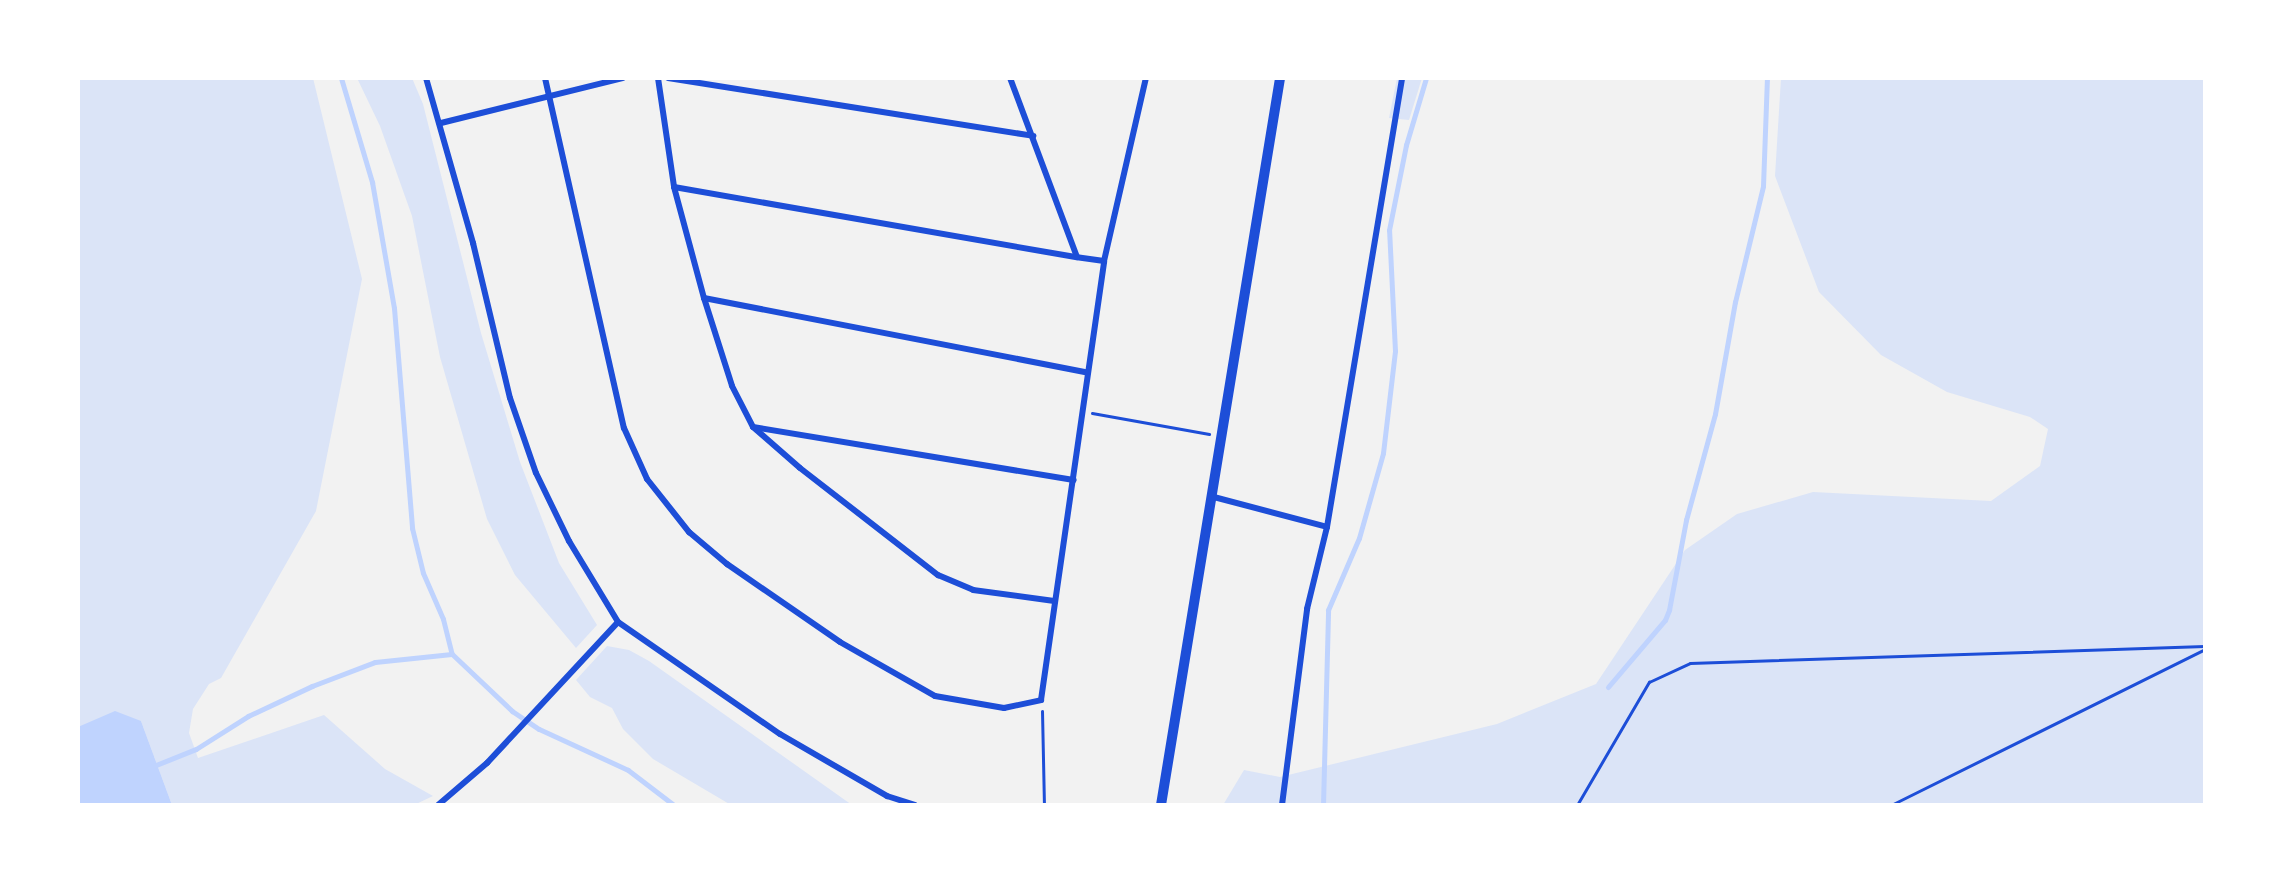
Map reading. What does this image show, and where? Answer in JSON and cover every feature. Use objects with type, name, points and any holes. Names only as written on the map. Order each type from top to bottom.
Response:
[{"type":"street","points":[[426,78],[441,123],[510,398],[536,473],[569,541],[618,622],[780,734],[887,796],[915,805]]},
{"type":"street","points":[[545,78],[624,428],[647,479],[689,531],[727,564],[831,636],[935,696],[1004,708],[1041,700],[1074,480],[1086,372],[1104,261],[1146,78]]},
{"type":"street","points":[[441,123],[623,78]]},
{"type":"street","points":[[658,78],[674,187],[704,298],[732,386],[753,427],[800,468],[938,575],[973,590],[1054,602]]},
{"type":"street","points":[[668,78],[1033,136]]},
{"type":"street","points":[[1010,78],[1077,257]]},
{"type":"street","points":[[1161,805],[1209,496],[1280,78]]},
{"type":"street","points":[[1282,805],[1307,609],[1327,527],[1402,78]]},
{"type":"street","points":[[674,187],[1104,261]]},
{"type":"street","points":[[704,298],[1086,372]]},
{"type":"street","points":[[753,427],[1074,480]]},
{"type":"street","points":[[1209,496],[1327,527]]},
{"type":"street","points":[[438,805],[487,763],[618,622]]},
{"type":"path","points":[[1082,411],[1220,436]]},
{"type":"path","points":[[1577,805],[1649,682],[1690,663],[1720,659],[2205,647]]},
{"type":"path","points":[[1892,805],[2205,647]]},
{"type":"path","points":[[1041,700],[1044,805]]},
{"type":"shaded area","points":[[78,78],[313,78],[362,279],[316,511],[221,678],[209,684],[193,709],[189,733],[198,758],[324,715],[385,769],[433,796],[414,805],[172,805],[141,721],[78,727]]},
{"type":"shaded area","points":[[357,78],[412,78],[423,104],[481,333],[520,462],[559,563],[597,625],[576,648],[515,575],[487,519],[440,357],[412,216],[380,126]]},
{"type":"shaded area","points":[[1397,78],[1422,78],[1409,120],[1389,118]]},
{"type":"shaded area","points":[[1781,78],[2205,78],[2205,805],[1223,805],[1244,770],[1280,777],[1497,724],[1596,684],[1685,550],[1737,514],[1813,492],[1991,501],[2040,466],[2048,429],[2030,417],[1947,392],[1881,355],[1819,292],[1775,176]]},
{"type":"shaded area","points":[[607,646],[629,650],[649,661],[852,805],[731,805],[653,759],[623,729],[612,708],[590,697],[576,680]]},
{"type":"water","points":[[115,711],[141,721],[172,805],[78,805],[78,727]]},
{"type":"waterway","points":[[341,78],[372,182],[394,308],[412,528],[423,573],[443,619],[452,654],[512,711],[539,729],[628,770],[674,805]]},
{"type":"waterway","points":[[1323,805],[1328,610],[1359,538],[1383,453],[1395,351],[1389,230],[1406,145],[1426,78]]},
{"type":"waterway","points":[[1608,687],[1665,620],[1669,610],[1686,520],[1715,414],[1735,302],[1763,186],[1767,78]]},
{"type":"waterway","points":[[151,767],[196,749],[248,716],[312,686],[375,662],[452,654]]}]
